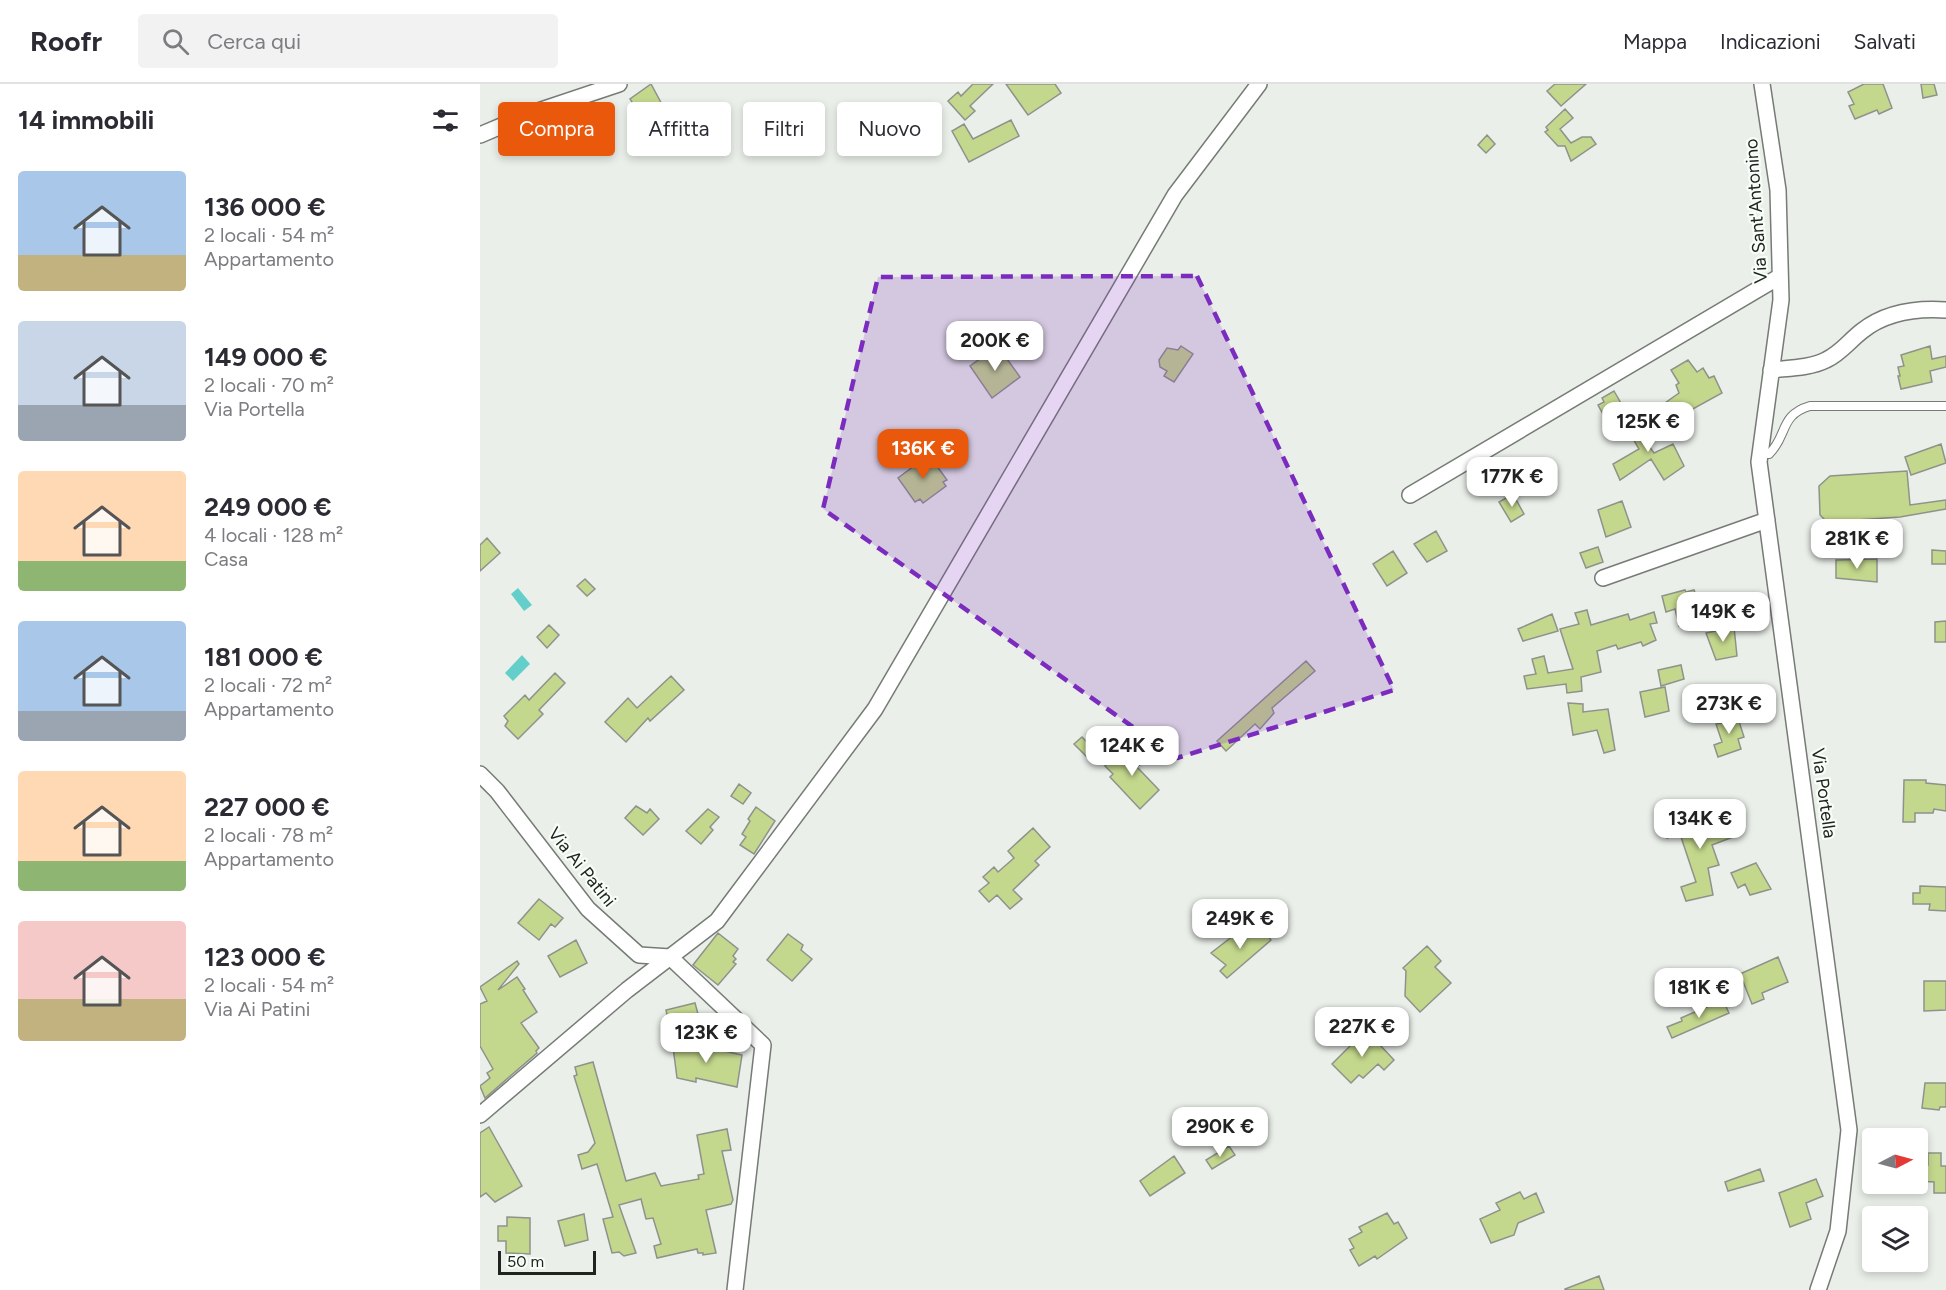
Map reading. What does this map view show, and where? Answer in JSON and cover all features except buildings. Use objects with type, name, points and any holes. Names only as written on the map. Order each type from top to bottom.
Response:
[{"type":"street","points":[[480,135],[532,113],[619,84]]},
{"type":"street","points":[[480,1115],[627,990],[717,921],[875,709],[1175,195],[1259,84]]},
{"type":"street","name":"Via Sant'Antonino","points":[[1762,84],[1778,190],[1781,300]]},
{"type":"street","points":[[1410,495],[1779,277]]},
{"type":"street","name":"Via Portella","points":[[1781,300],[1760,454],[1849,1130],[1838,1231],[1818,1290]]},
{"type":"street","points":[[1771,370],[1824,362],[1840,353],[1860,332],[1876,321],[1901,312],[1946,310]]},
{"type":"street","points":[[1603,578],[1767,520]]},
{"type":"street","name":"Via Ai Patini","points":[[480,774],[497,791],[588,909],[639,955],[670,957]]},
{"type":"street","points":[[670,957],[763,1045],[735,1290]]},
{"type":"lane","points":[[1760,454],[1769,454],[1778,446],[1789,417],[1797,410],[1810,406],[1946,406]]},
{"type":"highlighted area","points":[[1197,276],[1394,690],[1177,758],[823,509],[878,277]]},
{"type":"water","points":[[518,588],[532,605],[524,611],[511,594]]},
{"type":"water","points":[[522,655],[530,664],[513,681],[505,673]]}]
